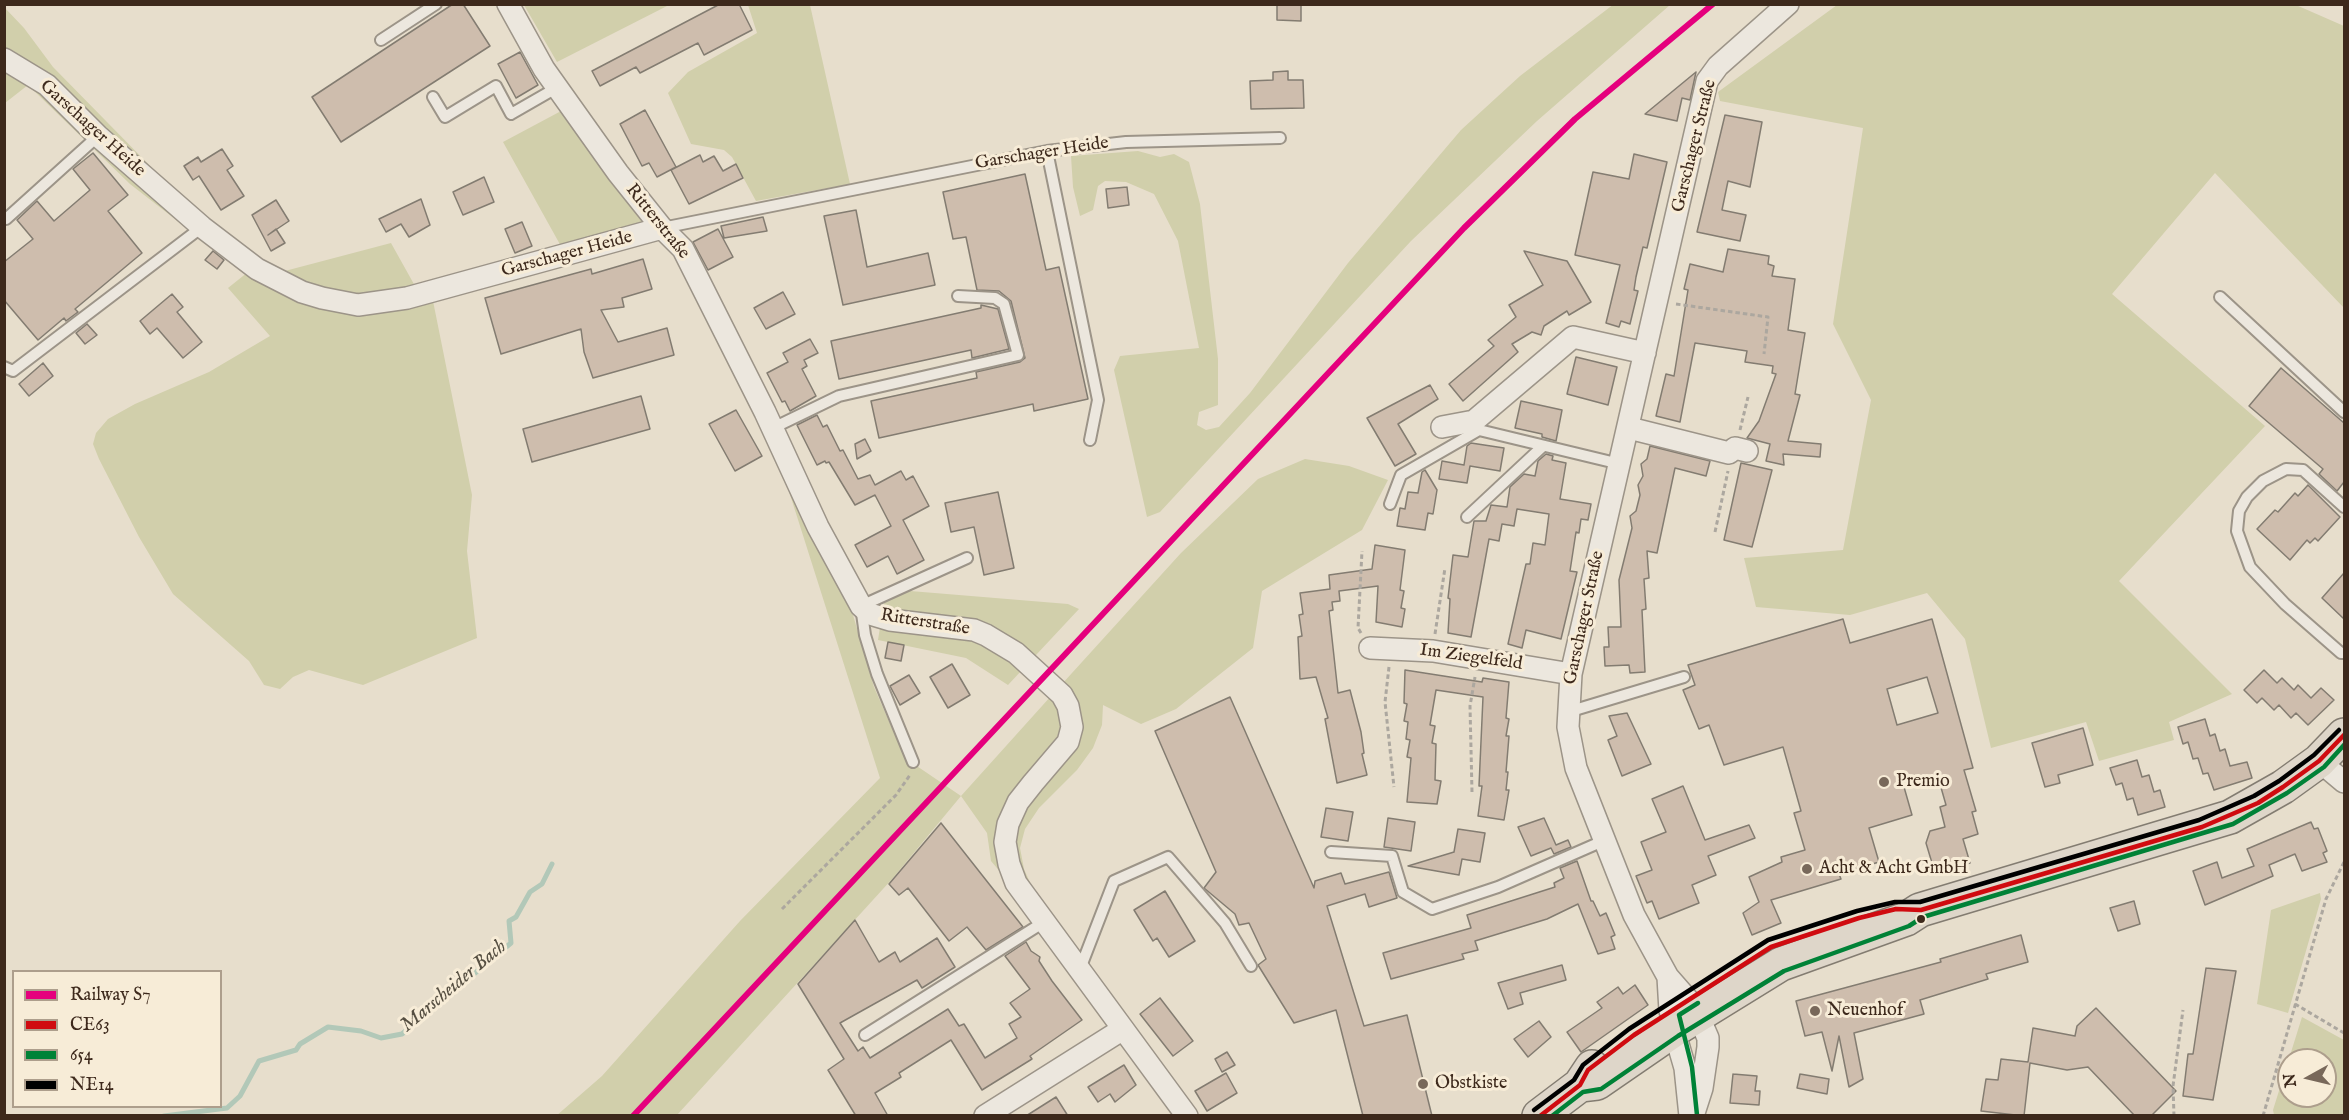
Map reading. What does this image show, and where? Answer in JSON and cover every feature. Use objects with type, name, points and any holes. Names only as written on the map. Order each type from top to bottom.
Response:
[{"type":"main road","points":[[1539,1116],[1580,1085],[1597,1083],[1680,1007],[1771,947],[1798,936],[1896,909],[1920,910],[2230,817],[2267,798],[2319,761],[2344,735]]},
{"type":"street","name":"Ritterstraße","points":[[508,4],[544,69],[618,173],[662,228],[683,249],[773,428],[818,527],[861,606],[870,614],[890,620],[974,630],[1000,642],[1016,653],[1062,695],[1068,706],[1072,727],[1068,742],[1018,802],[1008,824],[1005,842],[1016,883],[1187,1116]]},
{"type":"street","name":"Garschager Straße","points":[[1680,1007],[1634,915],[1603,841],[1570,747],[1568,712],[1571,674],[1707,81],[1718,66],[1788,4]]},
{"type":"street","name":"Garschager Heide","points":[[4,59],[46,85],[98,136],[202,227],[257,269],[279,282],[322,298],[358,305],[407,298],[662,228]]},
{"type":"street","points":[[1442,427],[1474,421],[1573,337],[1645,353]]},
{"type":"street","points":[[1629,428],[1729,453],[1736,448],[1747,452]]},
{"type":"street","name":"Im Ziegelfeld","points":[[1370,648],[1391,651],[1433,651],[1571,674]]},
{"type":"street","points":[[2319,761],[2344,782]]},
{"type":"street","points":[[1680,1007],[1692,1116]]},
{"type":"street","points":[[1680,1007],[1708,1038],[1702,1088],[1692,1116]]},
{"type":"street","points":[[985,1116],[1124,1029]]},
{"type":"lane","points":[[381,40],[436,4]]},
{"type":"lane","points":[[434,98],[445,117],[496,86],[512,114],[558,87]]},
{"type":"lane","points":[[6,219],[98,136]]},
{"type":"lane","name":"Garschager Heide","points":[[662,228],[1047,151],[1126,142],[1280,138]]},
{"type":"lane","points":[[1047,151],[1098,400],[1090,440]]},
{"type":"lane","points":[[4,367],[13,371],[202,227]]},
{"type":"lane","points":[[773,428],[839,396],[1018,355],[1004,304],[995,298],[957,296]]},
{"type":"lane","points":[[2220,297],[2344,412]]},
{"type":"lane","points":[[1390,504],[1401,475],[1479,430],[1620,464]]},
{"type":"lane","points":[[1467,517],[1543,446]]},
{"type":"lane","points":[[2344,507],[2303,470],[2286,469],[2263,481],[2247,497],[2239,511],[2237,531],[2250,567],[2285,604],[2341,653],[2344,653]]},
{"type":"lane","points":[[913,762],[865,635],[861,606],[967,558]]},
{"type":"lane","points":[[1568,712],[1684,677]]},
{"type":"lane","points":[[1331,852],[1392,856],[1403,892],[1432,909],[1498,887],[1603,841]]},
{"type":"lane","points":[[1080,969],[1114,882],[1168,857],[1225,923],[1251,966]]},
{"type":"lane","points":[[865,1035],[1044,922]]},
{"type":"path","points":[[1657,301],[1768,317],[1764,354]]},
{"type":"path","points":[[1362,551],[1358,628],[1370,648]]},
{"type":"path","points":[[1433,651],[1445,568]]},
{"type":"path","points":[[1391,651],[1385,702],[1394,787]]},
{"type":"path","points":[[1472,792],[1470,706],[1479,658]]},
{"type":"path","points":[[782,909],[896,795],[912,771],[913,762]]},
{"type":"path","points":[[2263,1116],[2326,899],[2344,862]]},
{"type":"path","points":[[2295,1004],[2344,1033]]},
{"type":"path","points":[[2174,1116],[2173,1086],[2183,1010]]},
{"type":"shaded area","points":[[1614,4],[1670,5],[1537,121],[1411,241],[1160,512],[1147,517],[1114,370],[1120,356],[1199,348],[1178,241],[1154,194],[1126,182],[1105,181],[1098,186],[1093,210],[1080,216],[1073,187],[1071,156],[1138,151],[1160,157],[1174,154],[1189,162],[1200,204],[1218,359],[1218,405],[1199,412],[1197,425],[1206,430],[1219,427],[1250,393],[1348,263],[1461,130],[1520,76]]},
{"type":"shaded area","points":[[524,5],[669,5],[557,62]]},
{"type":"shaded area","points":[[748,5],[810,5],[850,184],[756,201],[732,157],[724,150],[691,144],[668,93],[688,72],[757,33]]},
{"type":"shaded area","points":[[1837,5],[2296,5],[2344,26],[2344,308],[2215,173],[2112,294],[2265,426],[2119,581],[2232,694],[2169,722],[2174,740],[2099,761],[2086,722],[1991,748],[1965,639],[1927,593],[1850,615],[1756,607],[1744,558],[1843,550],[1871,400],[1833,324],[1863,128],[1720,101],[1718,92]]},
{"type":"shaded area","points":[[5,8],[24,28],[53,67],[158,174],[195,226],[180,223],[130,184],[28,85],[5,103]]},
{"type":"shaded area","points":[[563,110],[642,218],[643,223],[562,248],[503,142]]},
{"type":"shaded area","points":[[391,243],[415,286],[433,301],[472,495],[467,551],[477,638],[363,685],[309,670],[293,677],[280,689],[264,685],[249,661],[173,594],[139,537],[99,459],[93,444],[96,433],[108,419],[135,404],[209,372],[270,336],[228,288],[248,272],[281,272]]},
{"type":"shaded area","points":[[1305,459],[1349,466],[1388,480],[1362,530],[1262,591],[1253,648],[1176,709],[1141,724],[1103,705],[1102,725],[1093,748],[1077,770],[1039,808],[1025,829],[1020,848],[1024,869],[1036,896],[1022,875],[1014,835],[1027,804],[1081,728],[1081,712],[1062,684],[1181,553],[1258,479]]},
{"type":"shaded area","points":[[787,485],[853,615],[874,687],[905,758],[961,796],[893,878],[677,1115],[556,1116],[602,1076],[740,921],[880,778]]},
{"type":"shaded area","points":[[886,589],[1068,604],[1079,609],[1008,685],[966,658],[878,640]]},
{"type":"shaded area","points":[[1051,696],[1062,717],[1061,734],[1022,785],[1007,880],[991,861],[987,833],[961,796]]},
{"type":"shaded area","points":[[2320,893],[2321,899],[2288,1013],[2257,1004],[2271,910]]},
{"type":"shaded area","points":[[2302,1017],[2344,1040],[2344,1115],[2274,1115],[2273,1110],[2277,1097],[2277,1108],[2337,1108],[2337,1048],[2292,1048]]},
{"type":"building","points":[[453,4],[463,4],[490,46],[341,142],[312,97]]},
{"type":"building","points":[[720,4],[739,4],[752,30],[704,55],[698,43],[640,73],[636,67],[600,86],[592,71]]},
{"type":"building","points":[[1277,4],[1301,4],[1301,21],[1277,20]]},
{"type":"building","points":[[520,52],[538,85],[516,98],[498,64]]},
{"type":"building","points":[[1288,71],[1288,80],[1303,80],[1304,108],[1251,109],[1250,81],[1273,80],[1273,72]]},
{"type":"building","points":[[1696,72],[1690,100],[1682,98],[1677,121],[1645,114]]},
{"type":"building","points":[[645,110],[676,167],[657,177],[649,163],[642,166],[620,124]]},
{"type":"building","points":[[1725,115],[1762,122],[1750,187],[1728,181],[1722,210],[1746,215],[1740,241],[1697,232]]},
{"type":"building","points":[[222,149],[233,166],[227,170],[244,196],[221,210],[199,176],[193,180],[184,166],[198,157],[201,162]]},
{"type":"building","points":[[93,153],[128,195],[108,211],[142,253],[75,309],[78,312],[66,321],[64,318],[38,340],[4,300],[4,262],[33,239],[17,220],[37,201],[54,221],[90,190],[73,169]]},
{"type":"building","points":[[1634,154],[1667,162],[1647,248],[1643,247],[1636,277],[1634,290],[1638,291],[1630,324],[1621,321],[1619,327],[1606,323],[1620,265],[1575,255],[1593,172],[1629,179]]},
{"type":"building","points":[[700,155],[703,162],[714,156],[723,171],[736,164],[743,178],[689,204],[671,170]]},
{"type":"building","points":[[1025,174],[1046,270],[1059,267],[1088,399],[1034,411],[1033,404],[879,438],[871,401],[977,378],[976,372],[1020,362],[1025,358],[1011,301],[999,291],[977,290],[966,237],[953,239],[943,192]]},
{"type":"building","points":[[484,177],[494,202],[463,215],[453,192]]},
{"type":"building","points":[[1127,187],[1129,205],[1108,208],[1106,189]]},
{"type":"building","points":[[421,199],[430,225],[409,237],[401,224],[386,232],[379,219]]},
{"type":"building","points":[[276,200],[289,221],[276,229],[285,243],[271,251],[252,215]]},
{"type":"building","points":[[856,210],[867,267],[928,253],[935,285],[843,305],[824,216]]},
{"type":"building","points":[[763,217],[767,231],[724,238],[721,226]]},
{"type":"building","points":[[522,222],[532,246],[515,253],[505,229]]},
{"type":"building","points":[[718,229],[733,257],[708,270],[693,242]]},
{"type":"building","points":[[1728,249],[1769,256],[1768,264],[1774,266],[1772,276],[1795,279],[1788,330],[1805,333],[1795,394],[1800,395],[1788,441],[1821,444],[1820,457],[1783,454],[1784,465],[1766,461],[1770,444],[1747,438],[1759,421],[1776,374],[1772,373],[1773,366],[1745,362],[1747,351],[1695,343],[1680,422],[1656,416],[1666,374],[1674,376],[1688,290],[1684,289],[1690,264],[1723,272]]},
{"type":"building","points":[[213,251],[224,260],[217,269],[205,260]]},
{"type":"building","points":[[1524,251],[1567,261],[1591,302],[1569,315],[1567,311],[1544,326],[1541,335],[1532,332],[1512,344],[1518,352],[1463,401],[1449,384],[1494,346],[1488,340],[1516,317],[1509,305],[1543,285]]},
{"type":"building","points":[[643,259],[652,289],[622,298],[624,307],[601,310],[618,342],[667,328],[674,355],[593,378],[584,352],[581,329],[501,354],[485,298],[591,269],[592,274]]},
{"type":"building","points":[[783,292],[795,314],[766,329],[754,308]]},
{"type":"building","points":[[172,294],[183,307],[177,312],[202,342],[183,358],[157,328],[150,334],[140,321]]},
{"type":"building","points":[[981,305],[998,309],[1009,349],[972,358],[971,350],[839,379],[831,341],[981,308]]},
{"type":"building","points":[[87,324],[97,335],[85,344],[76,333]]},
{"type":"building","points":[[810,339],[818,353],[804,360],[807,366],[802,369],[816,396],[790,411],[785,401],[782,402],[767,373],[788,362],[783,353]]},
{"type":"building","points":[[1576,357],[1617,367],[1608,405],[1567,394]]},
{"type":"building","points":[[43,363],[53,376],[29,396],[19,384]]},
{"type":"building","points":[[2281,368],[2344,423],[2344,482],[2337,491],[2319,474],[2323,469],[2249,406]]},
{"type":"building","points":[[1430,385],[1438,399],[1398,424],[1416,454],[1395,466],[1367,418]]},
{"type":"building","points":[[641,396],[650,429],[532,462],[523,429]]},
{"type":"building","points":[[1521,401],[1562,410],[1556,441],[1542,437],[1542,434],[1515,428]]},
{"type":"building","points":[[736,410],[762,456],[735,471],[709,424]]},
{"type":"building","points":[[817,415],[823,427],[827,425],[858,479],[870,475],[875,485],[901,471],[906,480],[913,476],[929,506],[903,520],[924,560],[897,574],[888,556],[867,567],[855,545],[891,526],[875,495],[855,505],[829,462],[825,461],[817,465],[797,425]]},
{"type":"building","points":[[865,439],[871,451],[857,459],[855,444]]},
{"type":"building","points":[[1471,443],[1504,448],[1500,471],[1470,466],[1467,483],[1439,479],[1442,461],[1464,465],[1467,446]]},
{"type":"building","points":[[1650,446],[1710,461],[1706,476],[1675,468],[1657,553],[1647,551],[1649,578],[1644,579],[1646,609],[1642,610],[1645,672],[1630,673],[1629,665],[1605,666],[1604,647],[1609,647],[1608,627],[1621,627],[1619,580],[1632,528],[1630,516],[1636,511],[1640,495],[1638,485],[1643,476],[1641,464],[1647,459]]},
{"type":"building","points":[[1546,454],[1553,456],[1552,460],[1566,463],[1560,499],[1591,504],[1588,520],[1581,519],[1579,533],[1576,532],[1570,571],[1577,572],[1561,639],[1526,630],[1522,648],[1508,644],[1526,564],[1530,564],[1533,543],[1545,545],[1549,514],[1517,509],[1514,526],[1502,524],[1499,541],[1489,539],[1471,637],[1448,633],[1450,599],[1448,598],[1453,555],[1468,557],[1474,521],[1486,521],[1491,505],[1507,507],[1510,487],[1524,474],[1535,476],[1538,461]]},
{"type":"building","points":[[1741,463],[1772,470],[1752,547],[1724,540]]},
{"type":"building","points":[[1425,470],[1437,490],[1433,514],[1428,513],[1425,530],[1397,526],[1400,508],[1405,509],[1408,492],[1418,493],[1422,472]]},
{"type":"building","points":[[2308,485],[2340,517],[2318,541],[2315,538],[2310,543],[2307,540],[2290,560],[2257,529],[2275,510],[2278,512],[2295,493],[2298,496]]},
{"type":"building","points":[[998,492],[1014,568],[984,575],[974,527],[951,532],[945,503]]},
{"type":"building","points":[[1375,545],[1405,550],[1400,590],[1404,591],[1401,608],[1405,609],[1402,627],[1376,622],[1378,586],[1339,591],[1340,601],[1332,602],[1333,610],[1329,611],[1338,693],[1350,690],[1361,732],[1364,753],[1362,754],[1367,775],[1337,783],[1325,719],[1328,718],[1316,677],[1300,679],[1298,637],[1302,636],[1299,615],[1303,614],[1300,593],[1330,589],[1329,575],[1372,569]]},
{"type":"building","points":[[2344,573],[2344,619],[2322,598]]},
{"type":"building","points":[[1843,619],[1850,643],[1932,619],[1973,768],[1964,770],[1976,811],[1972,812],[1978,834],[1963,839],[1970,863],[1935,873],[1926,843],[1930,831],[1945,827],[1940,807],[1946,805],[1938,777],[1904,787],[1912,815],[1869,828],[1879,862],[1839,874],[1841,879],[1771,900],[1781,923],[1752,935],[1743,913],[1759,902],[1749,877],[1782,862],[1781,857],[1805,850],[1794,813],[1801,811],[1783,747],[1724,765],[1709,725],[1699,729],[1683,690],[1695,685],[1688,665]],"holes":[[[1927,677],[1938,713],[1897,725],[1887,689]]]},
{"type":"building","points":[[888,642],[904,645],[901,661],[885,658]]},
{"type":"building","points":[[952,664],[970,695],[948,708],[930,677]]},
{"type":"building","points":[[1405,670],[1482,682],[1483,678],[1509,682],[1506,718],[1509,719],[1506,736],[1509,736],[1506,790],[1509,790],[1504,820],[1478,816],[1482,786],[1479,786],[1483,697],[1436,690],[1430,725],[1435,726],[1432,743],[1436,744],[1435,780],[1441,781],[1437,804],[1407,802],[1411,758],[1407,757],[1410,740],[1406,739],[1408,722],[1404,721],[1407,704],[1404,703]]},
{"type":"building","points":[[2264,670],[2277,683],[2282,678],[2294,690],[2298,685],[2311,698],[2321,688],[2334,700],[2308,725],[2296,713],[2291,718],[2279,705],[2274,710],[2262,698],[2257,703],[2244,690]]},
{"type":"building","points":[[909,675],[920,693],[900,705],[890,686]]},
{"type":"building","points":[[1230,697],[1314,888],[1315,881],[1341,873],[1345,884],[1389,872],[1397,898],[1369,907],[1365,894],[1327,906],[1364,1026],[1407,1015],[1432,1116],[1363,1116],[1336,1010],[1294,1023],[1258,965],[1266,959],[1249,923],[1239,925],[1235,914],[1204,888],[1216,872],[1155,731]]},
{"type":"building","points":[[1627,713],[1651,764],[1622,776],[1608,740],[1617,736],[1609,716]]},
{"type":"building","points":[[2205,719],[2210,736],[2215,734],[2220,751],[2225,749],[2230,766],[2247,762],[2252,778],[2214,790],[2208,773],[2203,774],[2198,758],[2193,759],[2188,742],[2183,744],[2178,727]]},
{"type":"building","points":[[2083,728],[2093,765],[2058,775],[2060,783],[2045,787],[2032,743]]},
{"type":"building","points":[[2137,760],[2142,777],[2149,775],[2154,792],[2160,790],[2165,807],[2138,815],[2133,798],[2127,800],[2122,783],[2116,785],[2110,768]]},
{"type":"building","points":[[1683,786],[1705,840],[1749,825],[1755,838],[1708,856],[1716,875],[1692,885],[1699,903],[1659,919],[1652,901],[1647,903],[1636,876],[1652,870],[1641,842],[1666,832],[1652,799]]},
{"type":"building","points":[[1326,808],[1353,812],[1348,841],[1321,837]]},
{"type":"building","points":[[1388,818],[1415,822],[1411,851],[1384,847]]},
{"type":"building","points":[[1544,818],[1556,845],[1568,840],[1571,847],[1554,854],[1551,848],[1531,856],[1518,827]]},
{"type":"building","points":[[2311,822],[2314,829],[2318,828],[2327,851],[2323,853],[2327,862],[2302,871],[2295,854],[2269,865],[2273,876],[2205,905],[2193,871],[2217,862],[2222,878],[2254,866],[2247,849]]},
{"type":"building","points":[[941,823],[1023,927],[986,950],[967,927],[949,941],[908,888],[899,895],[889,884]]},
{"type":"building","points":[[1458,829],[1485,833],[1480,862],[1462,859],[1459,875],[1408,866],[1454,852]]},
{"type":"building","points":[[1577,861],[1591,901],[1600,916],[1606,913],[1615,935],[1611,937],[1615,949],[1598,954],[1578,904],[1547,919],[1475,941],[1478,950],[1462,954],[1464,959],[1391,979],[1383,953],[1471,928],[1467,915],[1555,887],[1554,883],[1564,878],[1560,868]]},
{"type":"building","points":[[1165,891],[1195,941],[1169,957],[1157,938],[1153,941],[1134,910]]},
{"type":"building","points":[[2134,901],[2140,924],[2118,931],[2110,908]]},
{"type":"building","points":[[855,920],[879,962],[895,952],[900,962],[937,938],[955,967],[922,988],[917,980],[840,1023],[858,1051],[863,1047],[870,1058],[948,1009],[959,1026],[964,1024],[985,1058],[1017,1038],[1009,1024],[1021,1017],[1010,1003],[1030,989],[1005,956],[1026,942],[1031,951],[1040,957],[1039,961],[1052,981],[1082,1020],[1030,1056],[1032,1059],[982,1090],[951,1040],[899,1073],[901,1077],[875,1093],[888,1116],[856,1116],[828,1070],[844,1059],[798,984]]},
{"type":"building","points":[[2021,935],[2028,962],[1986,974],[1988,979],[1920,1000],[1924,1014],[1854,1033],[1863,1079],[1849,1087],[1839,1036],[1832,1071],[1822,1032],[1805,1036],[1796,1001],[1941,962],[1940,959]]},
{"type":"building","points":[[1562,965],[1566,980],[1520,993],[1523,1004],[1508,1009],[1498,983]]},
{"type":"building","points":[[2206,968],[2236,971],[2213,1100],[2183,1096],[2188,1054],[2193,1054]]},
{"type":"building","points":[[1635,985],[1648,1005],[1581,1052],[1567,1032],[1602,1008],[1597,1002],[1618,987],[1623,994]]},
{"type":"building","points":[[1160,998],[1193,1041],[1173,1056],[1140,1014]]},
{"type":"building","points":[[2096,1008],[2176,1091],[2151,1116],[2135,1116],[2088,1067],[2067,1070],[2030,1063],[2024,1116],[1981,1111],[1986,1079],[1998,1080],[2001,1059],[2028,1062],[2033,1028],[2075,1036],[2077,1026]]},
{"type":"building","points":[[1539,1021],[1551,1037],[1528,1057],[1514,1039]]},
{"type":"building","points":[[1227,1052],[1235,1065],[1222,1072],[1215,1059]]},
{"type":"building","points":[[1124,1065],[1136,1085],[1115,1102],[1110,1094],[1098,1102],[1088,1087]]},
{"type":"building","points":[[1226,1073],[1237,1093],[1207,1111],[1195,1091]]},
{"type":"building","points":[[1733,1074],[1757,1076],[1755,1091],[1760,1091],[1759,1105],[1730,1103]]},
{"type":"building","points":[[1800,1074],[1829,1079],[1827,1094],[1797,1088]]},
{"type":"building","points":[[1056,1097],[1068,1116],[1026,1116]]},
{"type":"waterway","name":"Marscheider Bach","points":[[164,1116],[227,1108],[240,1096],[259,1061],[296,1050],[300,1044],[328,1027],[361,1031],[381,1038],[402,1034],[511,943],[509,921],[516,917],[530,892],[542,884],[552,864]]},
{"type":"rail line","name":"S7","points":[[633,1116],[1464,228],[1575,119],[1713,4]]},
{"type":"transit line","name":"NE14","points":[[1534,1110],[1574,1080],[1583,1065],[1629,1029],[1768,940],[1857,911],[1895,902],[1920,902],[2199,820],[2254,796],[2279,781],[2314,755],[2339,730]]},
{"type":"transit line","name":"CE63","points":[[1540,1116],[1580,1085],[1588,1070],[1634,1035],[1771,947],[1859,918],[1896,909],[1921,910],[2202,827],[2258,803],[2283,787],[2319,761],[2344,735]]},
{"type":"transit line","name":"654","points":[[1552,1116],[1583,1092],[1601,1089],[1678,1036],[1784,971],[1909,926],[1923,917],[2233,824],[2287,793],[2324,767],[2344,745]]},
{"type":"transit line","name":"654","points":[[1697,1115],[1692,1067],[1679,1015],[1698,1003]]},
{"type":"place","name":"Premio","points":[[1884,782]]},
{"type":"place","name":"Acht & Acht GmbH","points":[[1807,869]]},
{"type":"place","name":"Neuenhof","points":[[1815,1011]]},
{"type":"place","name":"Obstkiste","points":[[1423,1084]]}]
